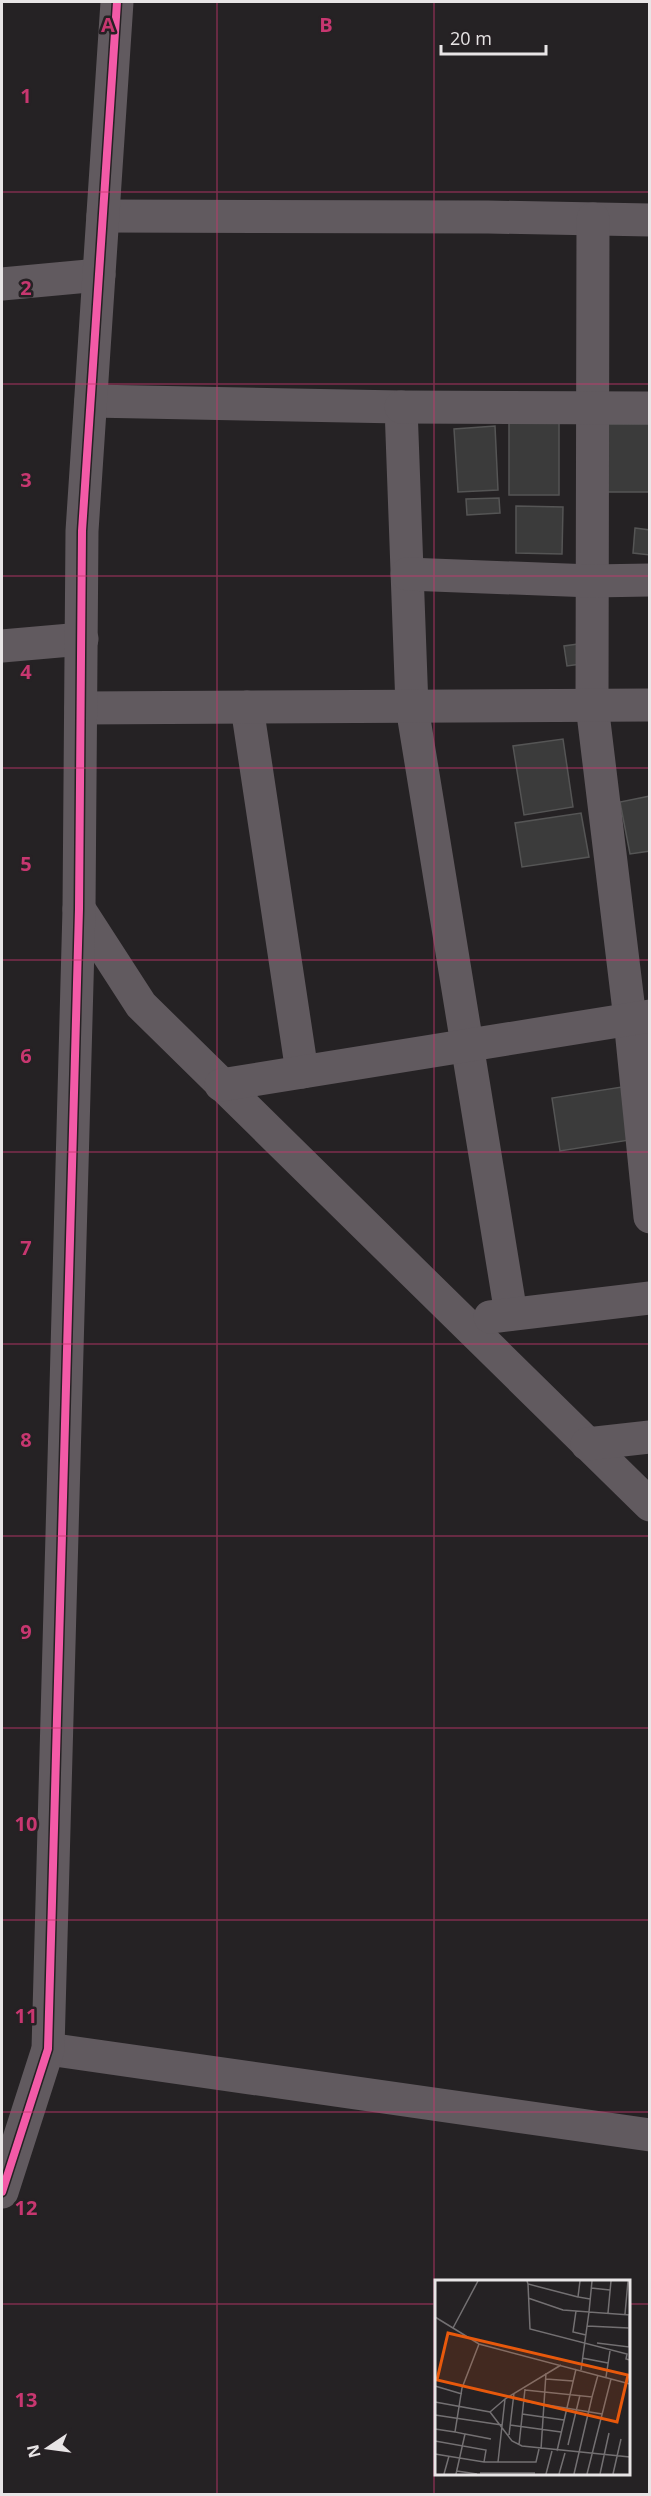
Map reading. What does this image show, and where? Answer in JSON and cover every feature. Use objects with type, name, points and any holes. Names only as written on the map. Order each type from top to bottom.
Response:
[{"type":"street","points":[[2,2192],[48,2049],[79,909],[82,531],[117,2]]},
{"type":"street","points":[[103,216],[650,220]]},
{"type":"street","points":[[593,219],[592,705],[640,1017],[650,1217]]},
{"type":"street","points":[[2,284],[99,275]]},
{"type":"street","points":[[91,401],[650,408]]},
{"type":"street","points":[[401,406],[412,707],[511,1314]]},
{"type":"street","points":[[407,574],[592,581],[650,580]]},
{"type":"street","points":[[2,645],[82,639]]},
{"type":"street","points":[[81,708],[650,705]]},
{"type":"street","points":[[247,707],[302,1072]]},
{"type":"street","points":[[79,909],[141,1005],[650,1506]]},
{"type":"street","points":[[221,1085],[640,1017]]},
{"type":"street","points":[[461,1321],[650,1298]]},
{"type":"street","points":[[587,1444],[650,1437]]},
{"type":"street","points":[[48,2049],[650,2135]]},
{"type":"building","points":[[509,418],[559,418],[559,495],[509,495]]},
{"type":"building","points":[[605,424],[650,424],[650,492],[604,492]]},
{"type":"building","points":[[495,426],[498,490],[458,492],[454,429]]},
{"type":"building","points":[[499,498],[500,513],[467,515],[466,499]]},
{"type":"building","points":[[516,506],[563,507],[562,554],[516,553]]},
{"type":"building","points":[[635,528],[650,530],[650,555],[633,553]]},
{"type":"building","points":[[585,643],[588,663],[567,666],[564,646]]},
{"type":"building","points":[[563,739],[573,807],[524,815],[513,746]]},
{"type":"building","points":[[650,796],[650,851],[630,854],[620,802]]},
{"type":"building","points":[[581,813],[589,857],[522,867],[515,823]]},
{"type":"building","points":[[628,1086],[636,1139],[560,1151],[552,1098]]},
{"type":"cycle path","points":[[2,2192],[48,2049],[79,909],[82,531],[117,2]]}]
